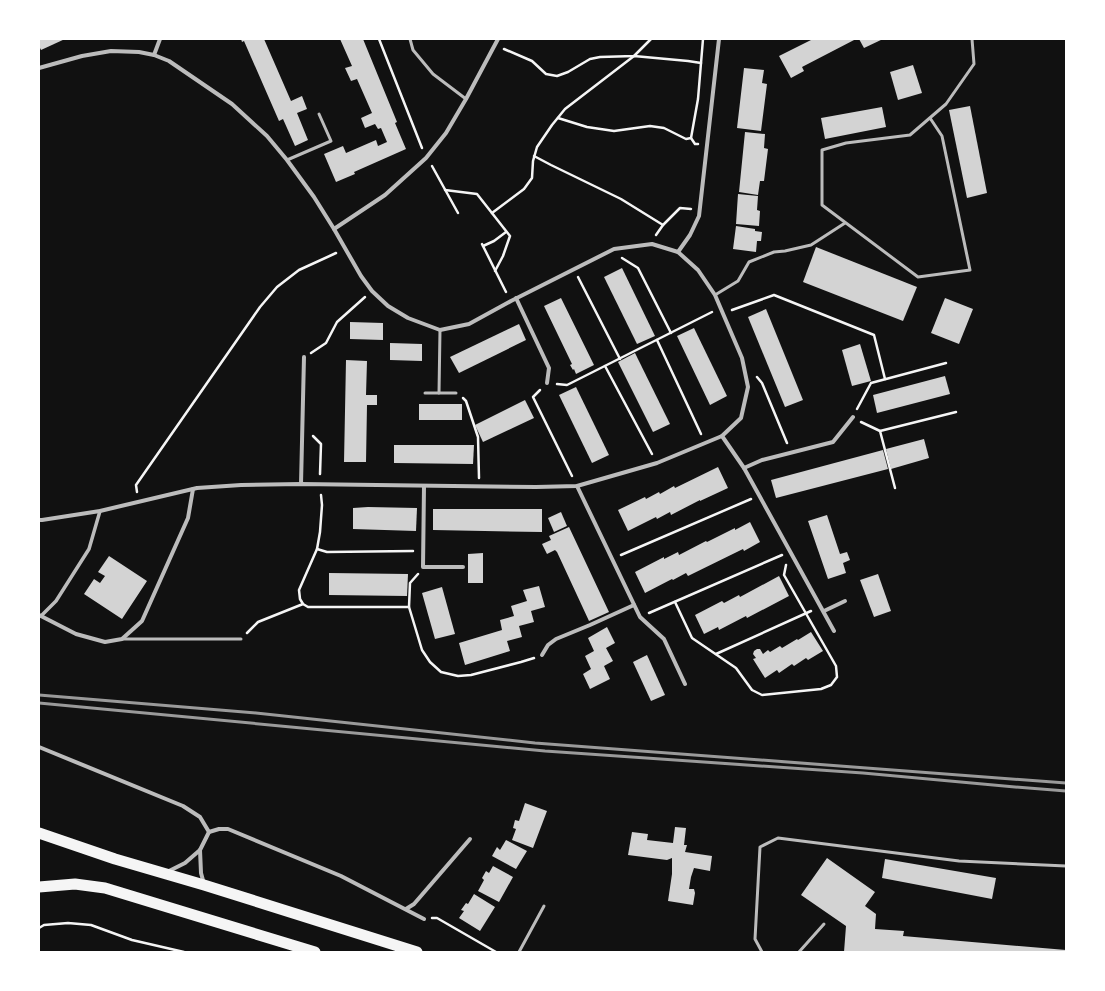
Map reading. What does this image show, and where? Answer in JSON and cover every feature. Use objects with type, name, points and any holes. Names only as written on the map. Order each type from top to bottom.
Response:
[{"type":"highway","points":[[39,833],[164,874],[204,885],[417,952]]},
{"type":"highway","points":[[39,887],[75,884],[105,888],[315,952]]},
{"type":"street","points":[[154,56],[160,39]]},
{"type":"street","points":[[334,229],[385,195],[426,158],[446,133],[498,39]]},
{"type":"street","points":[[678,252],[695,227],[699,216],[719,39]]},
{"type":"street","points":[[39,68],[82,56],[111,51],[139,52],[169,61],[232,104],[267,136],[314,197],[361,276],[372,291],[388,306],[408,318],[440,330],[469,324],[516,298],[614,249],[652,244],[678,252],[698,270],[715,295],[742,358],[748,387],[741,418],[722,436],[657,463],[577,486],[320,484],[242,485],[193,489],[100,511],[39,520]]},
{"type":"street","points":[[516,298],[549,368],[547,383]]},
{"type":"street","points":[[302,484],[304,357]]},
{"type":"street","points":[[744,468],[762,460],[833,442],[853,418]]},
{"type":"street","points":[[722,436],[744,468],[834,631]]},
{"type":"street","points":[[424,486],[423,567],[463,567]]},
{"type":"street","points":[[577,486],[640,617],[664,639],[685,684]]},
{"type":"street","points":[[100,511],[89,548],[56,601],[40,616],[76,634],[105,642],[122,639],[142,621],[188,518],[193,489]]},
{"type":"street","points":[[824,612],[845,601]]},
{"type":"street","points":[[542,655],[548,645],[556,639],[634,605]]},
{"type":"street","points":[[39,747],[183,806],[200,817],[209,832]]},
{"type":"street","points":[[164,874],[185,863],[200,850],[209,832],[219,829],[228,829],[341,876],[424,919]]},
{"type":"street","points":[[406,909],[414,904],[470,839]]},
{"type":"street","points":[[200,850],[201,873],[204,885]]},
{"type":"lane","points":[[410,39],[413,50],[433,74],[466,99]]},
{"type":"lane","points":[[930,118],[942,136],[970,270],[918,277],[822,205],[822,150],[846,143],[910,136],[930,118],[946,104],[974,64],[972,39]]},
{"type":"lane","points":[[287,160],[331,141],[319,114]]},
{"type":"lane","points":[[715,295],[738,281],[749,262],[774,252],[785,252],[811,245],[845,223]]},
{"type":"lane","points":[[439,393],[440,330]]},
{"type":"lane","points":[[425,393],[456,393]]},
{"type":"lane","points":[[122,639],[241,639]]},
{"type":"lane","points":[[762,952],[755,939],[760,847],[778,838],[959,861],[1066,866]]},
{"type":"lane","points":[[519,952],[544,906]]},
{"type":"lane","points":[[799,952],[824,924]]},
{"type":"path","points":[[379,39],[426,158],[435,170],[458,214]]},
{"type":"path","points":[[492,213],[524,189],[532,178],[533,161],[537,147],[564,109],[634,56],[651,39]]},
{"type":"path","points":[[703,39],[698,99],[691,138],[695,144],[707,147]]},
{"type":"path","points":[[494,45],[532,61],[546,74],[557,76],[568,72],[590,59],[600,57],[634,56],[702,63]]},
{"type":"path","points":[[558,118],[587,127],[614,131],[650,126],[664,128],[686,139],[691,138]]},
{"type":"path","points":[[534,156],[551,166],[621,199],[663,226]]},
{"type":"path","points":[[445,190],[477,194],[510,236],[503,256],[495,271]]},
{"type":"path","points":[[652,244],[655,235],[680,208],[700,209]]},
{"type":"path","points":[[506,232],[494,241],[482,245],[511,301]]},
{"type":"path","points":[[138,502],[136,485],[260,307],[277,287],[299,270],[345,248]]},
{"type":"path","points":[[614,249],[620,257],[638,268],[671,333]]},
{"type":"path","points":[[574,270],[620,359]]},
{"type":"path","points":[[304,357],[326,343],[337,322],[372,291]]},
{"type":"path","points":[[723,314],[774,295],[874,335],[885,379]]},
{"type":"path","points":[[577,486],[533,397],[547,383],[566,385],[721,308]]},
{"type":"path","points":[[657,340],[706,443]]},
{"type":"path","points":[[946,363],[871,383],[853,418],[880,431],[956,412]]},
{"type":"path","points":[[605,366],[657,463]]},
{"type":"path","points":[[757,377],[762,383],[792,452]]},
{"type":"path","points":[[456,393],[466,401],[478,437],[479,486]]},
{"type":"path","points":[[303,426],[321,444],[320,484],[322,505],[317,549],[299,590],[300,599],[303,604],[308,607],[409,607]]},
{"type":"path","points":[[880,431],[895,488]]},
{"type":"path","points":[[612,559],[759,496]]},
{"type":"path","points":[[317,549],[327,552],[423,551]]},
{"type":"path","points":[[640,617],[790,551]]},
{"type":"path","points":[[675,602],[692,638],[736,668],[752,690],[762,695],[821,689],[831,685],[837,677],[836,666],[784,575],[790,551]]},
{"type":"path","points":[[423,567],[410,583],[409,607],[422,650],[430,662],[441,672],[458,676],[472,675],[542,655]]},
{"type":"path","points":[[241,639],[258,622],[303,604]]},
{"type":"path","points":[[715,654],[806,613]]},
{"type":"path","points":[[424,919],[437,918],[496,952]]},
{"type":"path","points":[[39,928],[44,925],[68,923],[92,925],[132,940],[184,952]]},
{"type":"building","points":[[39,39],[65,39],[41,50],[39,46]]},
{"type":"building","points":[[241,39],[264,39],[291,101],[302,96],[307,109],[297,113],[308,140],[295,146],[283,119],[279,121],[244,41],[242,42]]},
{"type":"building","points":[[340,39],[363,39],[397,122],[395,123],[406,149],[354,172],[355,174],[336,182],[324,154],[343,146],[346,153],[376,140],[378,146],[387,142],[381,128],[378,129],[375,124],[365,128],[361,118],[372,113],[357,79],[351,81],[345,68],[352,66]]},
{"type":"building","points":[[813,39],[856,39],[802,67],[804,71],[791,78],[779,56]]},
{"type":"building","points":[[859,39],[883,39],[864,48]]},
{"type":"building","points":[[913,65],[922,93],[898,100],[890,72]]},
{"type":"building","points":[[744,68],[764,70],[762,83],[767,84],[761,131],[737,128]]},
{"type":"building","points":[[970,106],[987,193],[967,198],[949,110]]},
{"type":"building","points":[[882,107],[886,127],[825,139],[821,118]]},
{"type":"building","points":[[745,132],[765,134],[764,148],[768,149],[764,181],[760,181],[758,195],[739,192]]},
{"type":"building","points":[[738,194],[758,196],[757,210],[760,211],[759,226],[736,224]]},
{"type":"building","points":[[736,226],[755,229],[755,231],[762,232],[761,241],[757,241],[756,252],[733,249]]},
{"type":"building","points":[[816,247],[917,287],[903,321],[803,282]]},
{"type":"building","points":[[622,268],[655,336],[637,344],[604,277]]},
{"type":"building","points":[[561,298],[594,365],[576,374],[570,365],[572,364],[544,306]]},
{"type":"building","points":[[945,298],[973,309],[959,344],[931,333]]},
{"type":"building","points":[[766,309],[803,400],[785,407],[748,317]]},
{"type":"building","points":[[350,322],[383,323],[383,340],[350,339]]},
{"type":"building","points":[[519,324],[526,340],[459,373],[450,357]]},
{"type":"building","points":[[694,328],[727,396],[710,405],[677,336]]},
{"type":"building","points":[[390,343],[422,344],[422,361],[390,360]]},
{"type":"building","points":[[860,344],[871,381],[852,386],[842,350]]},
{"type":"building","points":[[635,353],[670,424],[653,432],[618,362]]},
{"type":"building","points":[[346,360],[367,361],[366,395],[377,395],[377,405],[367,405],[366,462],[344,462]]},
{"type":"building","points":[[945,376],[950,394],[877,413],[873,395]]},
{"type":"building","points":[[576,387],[609,455],[592,463],[559,395]]},
{"type":"building","points":[[525,400],[534,418],[483,442],[475,425]]},
{"type":"building","points":[[419,404],[462,404],[462,420],[419,420]]},
{"type":"building","points":[[924,439],[929,458],[891,469],[886,449]]},
{"type":"building","points":[[394,445],[474,445],[473,464],[394,463]]},
{"type":"building","points":[[883,450],[888,469],[776,498],[771,480]]},
{"type":"building","points":[[718,467],[728,488],[671,515],[670,512],[657,519],[656,517],[628,531],[618,510],[645,497],[646,499],[659,492],[660,494],[674,486],[675,488]]},
{"type":"building","points":[[353,508],[417,508],[416,531],[353,529]]},
{"type":"building","points":[[433,509],[542,509],[542,532],[433,530]]},
{"type":"building","points":[[561,512],[567,526],[554,532],[548,518]]},
{"type":"building","points":[[827,515],[840,554],[847,552],[850,560],[843,563],[846,573],[828,579],[808,521]]},
{"type":"building","points":[[750,522],[760,542],[744,551],[743,549],[688,576],[686,573],[645,593],[635,572],[664,557],[664,559],[678,552],[679,555],[706,541],[707,542],[735,528],[735,530]]},
{"type":"building","points":[[569,527],[609,612],[589,621],[557,552],[555,550],[547,554],[542,544],[551,540],[549,536]]},
{"type":"building","points":[[483,553],[483,583],[468,583],[468,554]]},
{"type":"building","points":[[109,556],[147,581],[122,619],[84,594],[94,579],[100,583],[105,576],[98,572]]},
{"type":"building","points":[[329,573],[408,574],[407,596],[329,595]]},
{"type":"building","points":[[878,574],[891,611],[874,617],[860,580]]},
{"type":"building","points":[[779,576],[789,596],[747,618],[746,616],[719,630],[718,627],[704,634],[695,615],[722,601],[724,603],[739,595],[740,597]]},
{"type":"building","points":[[539,586],[545,607],[531,611],[534,622],[519,626],[522,637],[507,641],[510,651],[465,665],[459,643],[502,630],[500,620],[514,616],[511,606],[527,601],[523,590]]},
{"type":"building","points":[[442,587],[455,634],[435,639],[422,593]]},
{"type":"building","points":[[607,627],[615,643],[606,648],[613,661],[604,666],[610,679],[590,689],[583,674],[591,669],[585,656],[594,651],[588,638]]},
{"type":"building","points":[[811,632],[823,651],[808,660],[806,658],[794,666],[792,664],[779,673],[777,670],[765,678],[753,659],[756,658],[753,654],[754,651],[760,649],[763,654],[768,650],[770,652],[780,646],[782,648]]},
{"type":"building","points":[[647,655],[665,695],[651,701],[633,662]]},
{"type":"building","points":[[525,803],[547,811],[533,848],[512,840],[516,829],[513,828],[515,820],[519,821]]},
{"type":"building","points":[[675,827],[686,828],[684,845],[687,845],[685,852],[712,856],[710,871],[694,868],[689,889],[694,889],[695,893],[693,905],[668,901],[672,874],[672,858],[667,860],[628,855],[632,832],[648,834],[647,840],[673,843]]},
{"type":"building","points":[[506,840],[527,851],[516,869],[492,856],[497,847],[500,850]]},
{"type":"building","points":[[827,858],[875,892],[865,906],[876,914],[875,929],[904,931],[903,936],[1066,950],[1066,952],[844,952],[846,926],[801,895]]},
{"type":"building","points":[[885,859],[996,878],[992,899],[882,878]]},
{"type":"building","points":[[493,866],[513,877],[499,902],[478,891],[484,880],[482,878],[486,871],[489,873]]},
{"type":"building","points":[[474,894],[495,907],[480,931],[459,918],[464,911],[461,910],[466,903],[468,904]]},
{"type":"railway","points":[[39,695],[256,713],[535,743],[1066,783]]},
{"type":"railway","points":[[39,703],[545,751],[863,773],[1066,791]]}]
